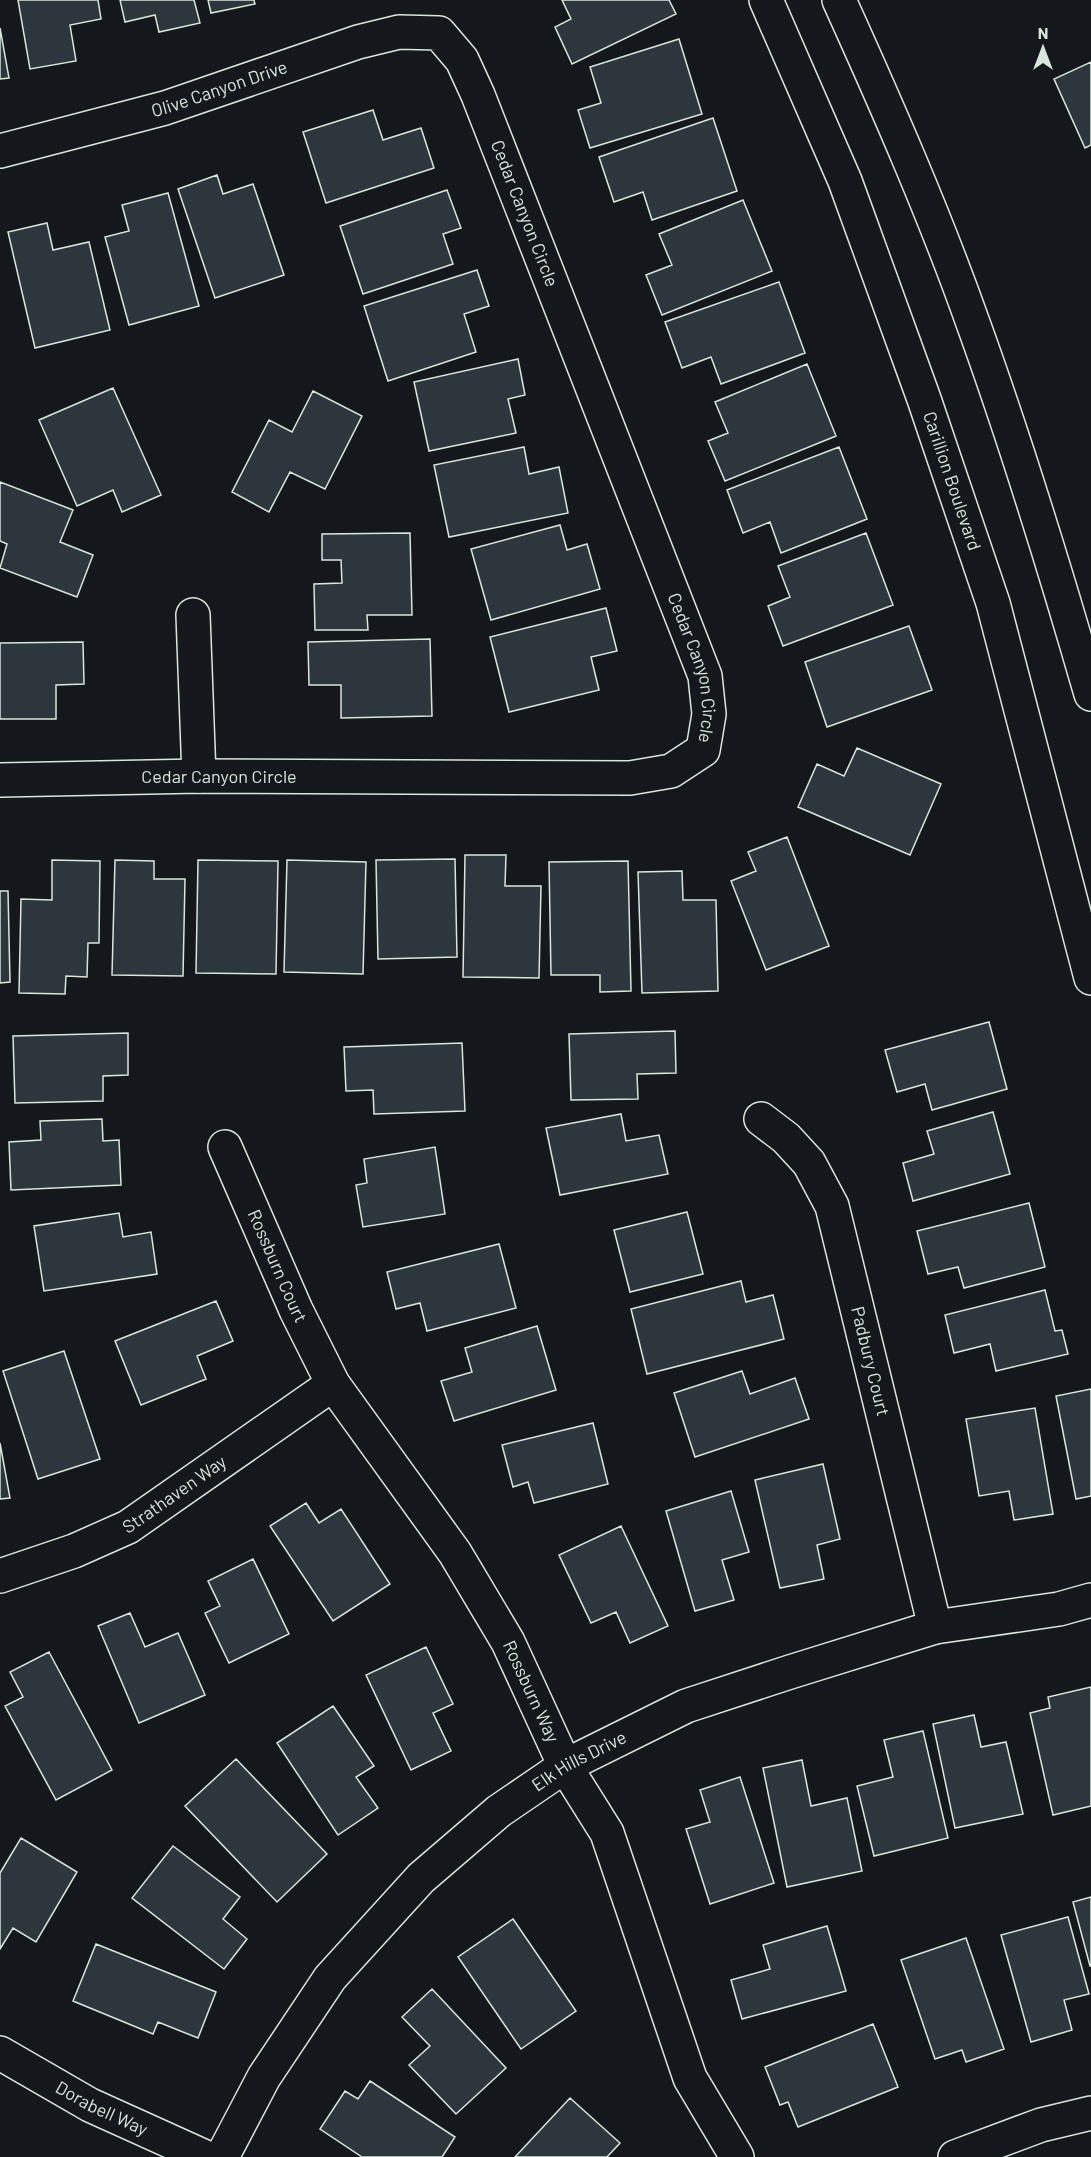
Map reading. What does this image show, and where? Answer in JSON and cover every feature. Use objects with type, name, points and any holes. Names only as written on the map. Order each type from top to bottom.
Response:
[{"type":"street","name":"Carillion Boulevard","points":[[766,0],[844,181],[924,399],[993,603],[1091,978]]},
{"type":"street","points":[[839,0],[892,116],[973,322],[1047,543],[1091,694]]},
{"type":"street","name":"Olive Canyon Drive","points":[[0,151],[165,108],[358,42],[399,32],[439,33]]},
{"type":"street","name":"Cedar Canyon Circle","points":[[0,780],[199,777],[630,778],[671,771],[703,750],[709,714],[705,676],[478,95],[462,60],[439,33]]},
{"type":"street","points":[[193,615],[199,777]]},
{"type":"street","name":"Padbury Court","points":[[761,1119],[786,1138],[809,1163],[832,1206],[934,1627]]},
{"type":"street","name":"Rossburn Court","points":[[225,1147],[296,1310],[333,1384]]},
{"type":"street","name":"Strathaven Way","points":[[0,1576],[74,1551],[128,1527],[333,1384]]},
{"type":"street","name":"Rossburn Way","points":[[333,1384],[454,1553],[508,1642],[565,1766],[607,1833],[690,2078],[737,2157]]},
{"type":"street","name":"Elk Hills Drive","points":[[222,2157],[264,2077],[330,1978],[421,1878],[499,1811],[565,1766],[686,1706],[934,1627],[1059,1609],[1091,1600]]},
{"type":"street","name":"Dorabell Way","points":[[0,2054],[90,2105],[205,2157]]},
{"type":"street","points":[[956,2157],[1041,2125],[1091,2113]]},
{"type":"building","points":[[18,0],[98,0],[101,19],[70,25],[76,61],[30,69]]},
{"type":"building","points":[[120,0],[194,0],[200,23],[159,32],[155,15],[125,22]]},
{"type":"building","points":[[208,0],[254,0],[255,4],[211,13]]},
{"type":"building","points":[[562,0],[669,0],[676,14],[572,64],[555,27],[571,19]]},
{"type":"building","points":[[0,28],[9,78],[0,79]]},
{"type":"building","points":[[679,39],[702,114],[590,148],[578,110],[601,103],[590,67]]},
{"type":"building","points":[[1091,62],[1091,145],[1085,148],[1054,79]]},
{"type":"building","points":[[373,110],[383,140],[421,128],[434,168],[326,203],[303,132]]},
{"type":"building","points":[[713,118],[737,191],[652,220],[643,192],[614,202],[599,157]]},
{"type":"building","points":[[217,175],[223,194],[253,184],[284,275],[215,298],[178,189]]},
{"type":"building","points":[[447,190],[461,228],[443,234],[453,264],[363,294],[340,226]]},
{"type":"building","points":[[168,193],[199,306],[129,325],[105,237],[129,231],[122,205]]},
{"type":"building","points":[[743,200],[772,271],[662,315],[646,275],[672,265],[659,234]]},
{"type":"building","points":[[47,223],[53,250],[89,242],[110,330],[35,348],[8,232]]},
{"type":"building","points":[[477,270],[489,306],[464,314],[476,352],[388,381],[364,306]]},
{"type":"building","points":[[779,282],[805,353],[721,384],[711,357],[682,368],[665,322]]},
{"type":"building","points":[[518,359],[525,395],[508,399],[516,433],[429,451],[414,382]]},
{"type":"building","points":[[807,364],[836,436],[725,481],[708,441],[728,433],[715,402]]},
{"type":"building","points":[[113,388],[161,495],[122,512],[113,490],[77,506],[39,420]]},
{"type":"building","points":[[313,391],[362,416],[325,489],[290,472],[269,512],[232,492],[269,420],[292,432]]},
{"type":"building","points":[[524,447],[529,474],[559,467],[568,513],[449,537],[434,465]]},
{"type":"building","points":[[839,447],[867,519],[781,553],[770,522],[743,533],[727,490]]},
{"type":"building","points":[[0,482],[73,510],[60,542],[93,555],[77,597],[0,568],[7,544],[0,541]]},
{"type":"building","points":[[560,525],[567,550],[587,544],[600,589],[491,620],[471,549]]},
{"type":"building","points":[[410,533],[412,615],[367,615],[368,630],[315,630],[314,584],[342,583],[341,560],[322,560],[322,534]]},
{"type":"building","points":[[866,533],[893,605],[783,646],[768,606],[790,597],[778,566]]},
{"type":"building","points":[[606,608],[617,651],[591,657],[599,690],[509,712],[490,637]]},
{"type":"building","points":[[909,626],[932,690],[827,727],[805,662]]},
{"type":"building","points":[[430,639],[432,716],[341,718],[341,685],[309,685],[308,642]]},
{"type":"building","points":[[83,642],[84,684],[56,685],[56,719],[0,719],[0,643]]},
{"type":"building","points":[[857,748],[941,784],[910,855],[798,807],[817,764],[844,776]]},
{"type":"building","points":[[787,837],[829,946],[766,970],[731,881],[756,871],[748,852]]},
{"type":"building","points":[[465,855],[506,855],[505,886],[541,886],[539,978],[463,977]]},
{"type":"building","points":[[455,859],[457,957],[378,959],[376,860]]},
{"type":"building","points":[[52,860],[100,861],[99,943],[88,943],[87,977],[66,976],[65,994],[19,993],[21,899],[52,900]]},
{"type":"building","points":[[115,860],[154,861],[154,879],[185,879],[183,976],[112,975]]},
{"type":"building","points":[[198,860],[278,861],[276,974],[196,973]]},
{"type":"building","points":[[287,860],[366,862],[363,974],[284,972]]},
{"type":"building","points":[[628,861],[631,991],[600,992],[600,975],[551,975],[549,862]]},
{"type":"building","points":[[682,871],[683,900],[716,900],[718,991],[642,993],[638,872]]},
{"type":"building","points":[[0,891],[8,891],[10,982],[0,983]]},
{"type":"building","points":[[989,1022],[1007,1089],[932,1110],[925,1084],[897,1092],[885,1050]]},
{"type":"building","points":[[675,1031],[676,1073],[637,1074],[638,1099],[571,1100],[569,1034]]},
{"type":"building","points":[[128,1033],[128,1075],[103,1076],[103,1101],[15,1103],[13,1036]]},
{"type":"building","points":[[462,1043],[465,1111],[374,1114],[373,1090],[346,1091],[344,1047]]},
{"type":"building","points":[[993,1112],[1010,1174],[913,1201],[903,1163],[934,1154],[927,1131]]},
{"type":"building","points":[[621,1114],[626,1141],[659,1135],[668,1174],[560,1195],[546,1128]]},
{"type":"building","points":[[102,1119],[103,1141],[119,1140],[121,1185],[11,1190],[9,1142],[41,1140],[40,1121]]},
{"type":"building","points":[[435,1147],[445,1214],[363,1227],[356,1185],[367,1183],[364,1159]]},
{"type":"building","points":[[1029,1203],[1045,1267],[964,1288],[958,1267],[928,1274],[917,1231]]},
{"type":"building","points":[[687,1212],[703,1274],[630,1292],[614,1230]]},
{"type":"building","points":[[119,1213],[123,1237],[151,1232],[157,1274],[44,1291],[34,1226]]},
{"type":"building","points":[[499,1244],[516,1308],[427,1331],[420,1303],[396,1309],[387,1272]]},
{"type":"building","points":[[741,1281],[746,1302],[773,1295],[784,1339],[647,1374],[631,1309]]},
{"type":"building","points":[[1045,1290],[1055,1331],[1062,1330],[1068,1354],[996,1371],[990,1344],[954,1353],[945,1315]]},
{"type":"building","points":[[216,1301],[233,1341],[197,1356],[206,1379],[141,1405],[115,1341]]},
{"type":"building","points":[[537,1326],[556,1390],[454,1421],[441,1381],[472,1372],[465,1348]]},
{"type":"building","points":[[64,1351],[100,1459],[38,1479],[3,1371]]},
{"type":"building","points":[[742,1371],[750,1394],[795,1378],[809,1419],[695,1457],[674,1393]]},
{"type":"building","points":[[1091,1389],[1091,1496],[1076,1499],[1056,1396]]},
{"type":"building","points":[[1035,1408],[1053,1514],[1014,1520],[1009,1491],[979,1496],[966,1419]]},
{"type":"building","points":[[593,1423],[608,1484],[534,1503],[528,1482],[513,1487],[502,1445]]},
{"type":"building","points":[[0,1443],[10,1498],[0,1499]]},
{"type":"building","points":[[823,1464],[840,1539],[817,1545],[824,1579],[780,1588],[755,1480]]},
{"type":"building","points":[[731,1491],[749,1552],[722,1560],[734,1600],[695,1611],[666,1511]]},
{"type":"building","points":[[306,1503],[319,1523],[341,1509],[390,1584],[333,1621],[270,1526]]},
{"type":"building","points":[[621,1526],[668,1626],[630,1643],[616,1612],[591,1623],[559,1555]]},
{"type":"building","points":[[253,1559],[289,1634],[229,1663],[205,1613],[220,1606],[208,1581]]},
{"type":"building","points":[[130,1613],[145,1647],[178,1633],[205,1695],[139,1723],[98,1626]]},
{"type":"building","points":[[426,1647],[453,1704],[433,1713],[451,1751],[411,1770],[366,1675]]},
{"type":"building","points":[[49,1652],[112,1770],[56,1800],[5,1706],[23,1697],[10,1672]]},
{"type":"building","points":[[1091,1687],[1091,1806],[1053,1815],[1030,1713],[1050,1708],[1048,1697]]},
{"type":"building","points":[[333,1706],[374,1766],[356,1777],[378,1808],[338,1835],[277,1743]]},
{"type":"building","points":[[974,1715],[981,1747],[1006,1742],[1023,1814],[955,1828],[933,1724]]},
{"type":"building","points":[[923,1731],[948,1838],[874,1856],[857,1786],[893,1777],[884,1740]]},
{"type":"building","points":[[236,1759],[327,1854],[277,1902],[185,1806]]},
{"type":"building","points":[[802,1760],[811,1806],[847,1798],[862,1871],[787,1887],[763,1768]]},
{"type":"building","points":[[740,1777],[774,1883],[710,1904],[686,1829],[710,1822],[700,1790]]},
{"type":"building","points":[[21,1838],[77,1872],[36,1942],[13,1928],[0,1949],[0,1873]]},
{"type":"building","points":[[173,1846],[240,1897],[223,1919],[247,1939],[224,1969],[132,1898]]},
{"type":"building","points":[[1091,1897],[1091,1966],[1090,1966],[1073,1902]]},
{"type":"building","points":[[1068,1917],[1089,1994],[1064,2000],[1072,2030],[1031,2042],[1001,1935]]},
{"type":"building","points":[[513,1919],[576,2011],[521,2049],[458,1957]]},
{"type":"building","points":[[827,1926],[846,1991],[742,2019],[731,1980],[770,1969],[763,1945]]},
{"type":"building","points":[[966,1938],[1004,2049],[966,2062],[962,2050],[935,2059],[901,1960]]},
{"type":"building","points":[[96,1944],[216,1992],[198,2038],[158,2022],[153,2034],[73,2001]]},
{"type":"building","points":[[432,1989],[506,2068],[456,2114],[409,2065],[430,2046],[402,2017]]},
{"type":"building","points":[[873,2024],[898,2087],[798,2127],[788,2102],[780,2105],[765,2067]]},
{"type":"building","points":[[370,2081],[455,2137],[442,2157],[362,2157],[320,2129],[345,2091],[358,2099]]},
{"type":"building","points":[[570,2098],[620,2143],[607,2157],[515,2157]]}]
